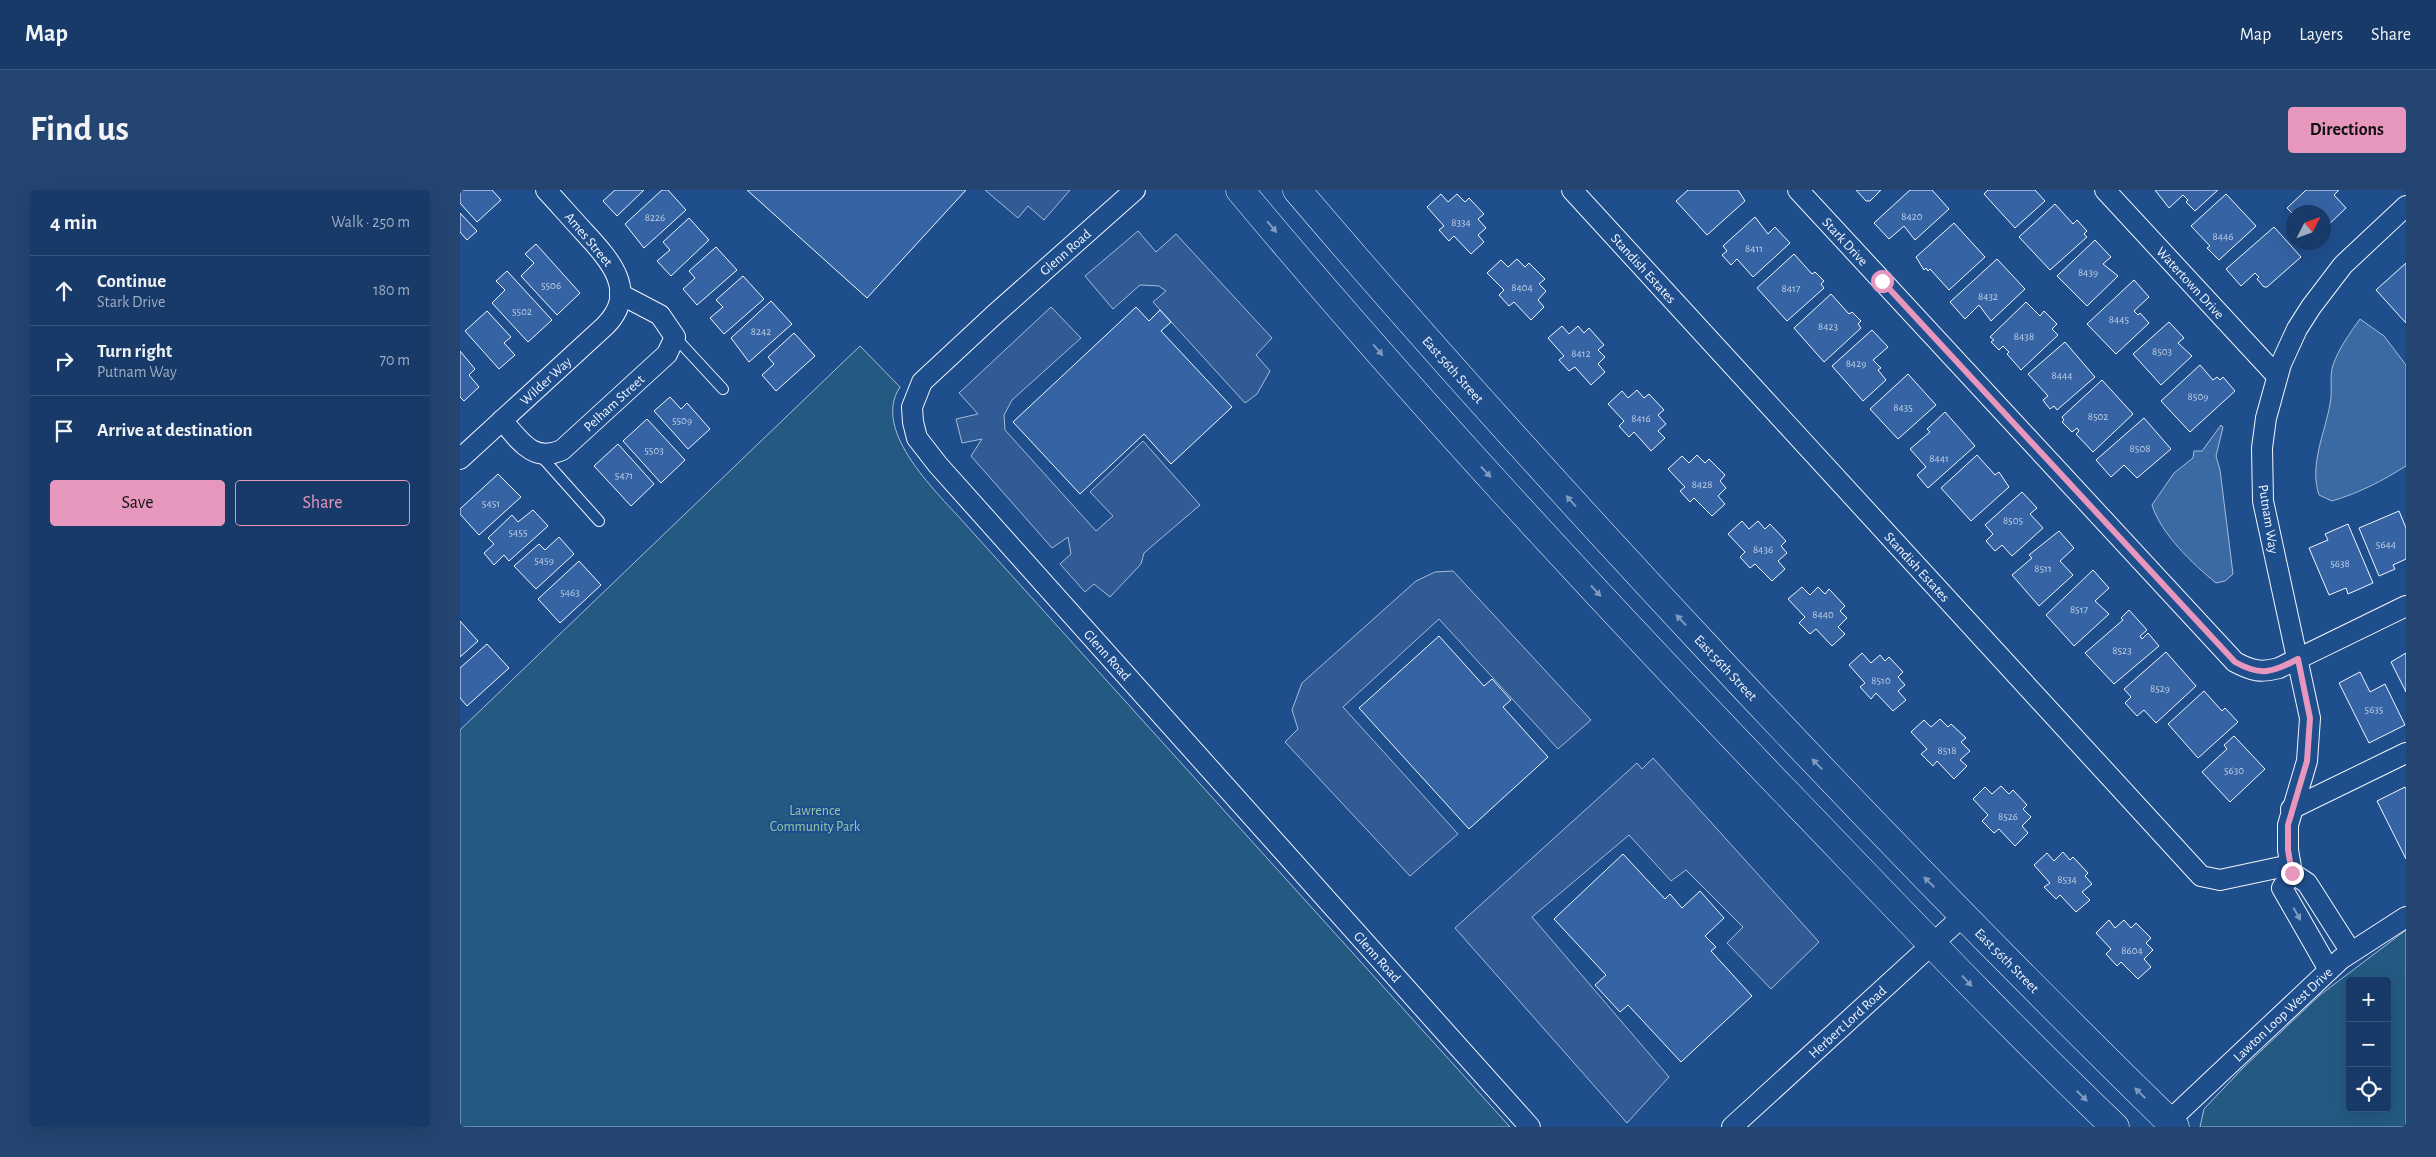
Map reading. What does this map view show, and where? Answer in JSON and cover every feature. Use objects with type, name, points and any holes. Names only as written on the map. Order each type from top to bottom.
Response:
[{"type":"main road","points":[[1240,190],[1308,272],[1461,446],[1674,674],[1933,946],[2058,1073],[2115,1127]]},
{"type":"main road","name":"East 56th Street","points":[[1297,190],[1436,352],[1584,516],[1762,707],[1963,916],[2172,1124]]},
{"type":"street","name":"Ames Street","points":[[546,190],[609,260],[620,281],[620,294]]},
{"type":"street","name":"Glenn Road","points":[[1136,190],[971,335],[922,382],[912,407],[917,438],[938,465],[1530,1127]]},
{"type":"street","name":"Standish Estates","points":[[1572,190],[2201,876],[2220,880],[2291,869]]},
{"type":"street","name":"Stark Drive","points":[[1798,190],[2235,662],[2251,671],[2263,672],[2279,668],[2406,606]]},
{"type":"street","name":"Watertown Drive","points":[[2105,190],[2277,376]]},
{"type":"street","name":"Putnam Way","points":[[2329,970],[2282,888],[2291,869],[2287,834],[2292,809],[2307,761],[2310,718],[2264,500],[2262,462],[2264,432],[2277,376],[2297,329],[2317,297],[2343,265],[2406,206]]},
{"type":"street","points":[[620,294],[660,315],[675,337]]},
{"type":"street","name":"Wilder Way","points":[[460,459],[609,323],[616,312],[620,294]]},
{"type":"street","name":"Pelham Street","points":[[540,455],[550,456],[562,450],[667,354],[675,337]]},
{"type":"street","points":[[502,420],[522,442],[540,455]]},
{"type":"street","points":[[2292,809],[2406,754]]},
{"type":"street","points":[[2291,869],[2307,883],[2351,952]]},
{"type":"street","name":"Herbert Lord Road","points":[[1732,1127],[1933,946],[1963,916]]},
{"type":"street","name":"Lawton Loop West Drive","points":[[2172,1124],[2329,970],[2351,952],[2406,917]]},
{"type":"lane","points":[[675,337],[723,389]]},
{"type":"lane","points":[[540,455],[599,521]]},
{"type":"green space","name":"Lawrence Community Park","points":[[860,346],[900,387],[893,405],[894,423],[901,443],[912,462],[926,480],[1510,1127],[460,1127],[460,730]]},
{"type":"green space","points":[[2406,930],[2406,1127],[2200,1127],[2204,1109],[2242,1069],[2320,995]]},
{"type":"shaded area","points":[[985,190],[1070,190],[1044,220],[1028,206],[1018,218]]},
{"type":"shaded area","points":[[1138,231],[1156,252],[1176,234],[1272,338],[1256,355],[1270,371],[1257,394],[1245,403],[1153,302],[1166,291],[1159,286],[1140,285],[1113,309],[1085,276]]},
{"type":"shaded area","points":[[1051,307],[1081,338],[1012,400],[1004,415],[1005,430],[1096,531],[1113,516],[1090,492],[1143,441],[1200,505],[1144,553],[1141,564],[1110,597],[1094,584],[1085,592],[1060,564],[1071,554],[1068,537],[1052,548],[971,456],[982,439],[962,443],[956,419],[978,414],[959,393]]},
{"type":"shaded area","points":[[2360,319],[2384,336],[2406,365],[2406,466],[2370,486],[2332,501],[2319,495],[2316,484],[2317,461],[2330,404],[2333,365]]},
{"type":"shaded area","points":[[2221,425],[2223,427],[2216,456],[2220,470],[2233,574],[2225,581],[2216,583],[2179,548],[2156,516],[2152,505],[2174,473],[2193,458],[2194,451],[2202,451]]},
{"type":"shaded area","points":[[1453,571],[1591,720],[1558,749],[1439,619],[1343,707],[1458,834],[1410,876],[1285,742],[1298,729],[1292,710],[1302,683],[1416,581],[1435,572]]},
{"type":"shaded area","points":[[1653,758],[1819,942],[1771,989],[1727,943],[1743,927],[1686,870],[1671,881],[1629,835],[1532,917],[1669,1077],[1627,1123],[1455,928],[1637,763],[1642,769]]},
{"type":"building","points":[[460,190],[492,190],[501,200],[477,222],[460,203]]},
{"type":"building","points":[[615,190],[644,190],[617,216],[603,201]]},
{"type":"building","points":[[662,190],[668,190],[686,210],[644,248],[625,224]]},
{"type":"building","points":[[747,190],[966,190],[867,298]]},
{"type":"building","points":[[1688,190],[1738,190],[1745,201],[1707,235],[1676,201]]},
{"type":"building","points":[[1856,190],[1881,190],[1870,201],[1866,201]]},
{"type":"building","points":[[1910,190],[1932,190],[1949,209],[1915,240],[1904,226],[1889,239],[1874,223]]},
{"type":"building","points":[[1988,190],[2035,190],[2045,201],[2015,228],[1984,194]]},
{"type":"building","points":[[2155,190],[2218,190],[2195,211],[2186,202],[2188,200],[2183,195],[2169,208]]},
{"type":"building","points":[[2306,190],[2339,190],[2334,195],[2346,208],[2331,222],[2331,205],[2290,205]]},
{"type":"building","points":[[1441,194],[1448,202],[1457,194],[1465,202],[1469,198],[1484,214],[1478,219],[1486,228],[1478,235],[1484,242],[1471,254],[1454,236],[1449,241],[1439,230],[1444,226],[1427,207]]},
{"type":"building","points":[[2226,194],[2256,226],[2219,260],[2207,248],[2210,246],[2191,226]]},
{"type":"building","points":[[2055,204],[2073,224],[2077,220],[2087,231],[2084,234],[2087,237],[2050,270],[2019,237]]},
{"type":"building","points":[[460,213],[477,231],[467,240],[460,232]]},
{"type":"building","points":[[1755,217],[1768,234],[1775,227],[1790,243],[1753,277],[1737,259],[1731,265],[1722,255],[1727,251],[1723,246]]},
{"type":"building","points":[[689,218],[709,240],[671,276],[657,261],[670,250],[663,242]]},
{"type":"building","points":[[1954,223],[1985,257],[1949,290],[1930,269],[1928,271],[1926,268],[1924,270],[1916,257]]},
{"type":"building","points":[[2274,227],[2286,240],[2286,250],[2295,250],[2301,257],[2267,287],[2264,287],[2257,279],[2259,277],[2255,273],[2241,286],[2226,269]]},
{"type":"building","points":[[2095,240],[2111,257],[2103,264],[2118,276],[2087,306],[2057,276]]},
{"type":"building","points":[[536,244],[580,293],[557,315],[521,276],[534,263],[525,254]]},
{"type":"building","points":[[716,247],[737,270],[697,305],[683,289],[695,278],[689,271]]},
{"type":"building","points":[[1794,254],[1812,274],[1815,272],[1824,281],[1821,284],[1824,288],[1787,321],[1757,288]]},
{"type":"building","points":[[1517,259],[1525,267],[1529,263],[1545,279],[1539,284],[1546,291],[1538,300],[1544,307],[1531,320],[1514,302],[1509,306],[1499,295],[1504,290],[1487,273],[1501,260],[1508,267]]},
{"type":"building","points":[[1997,259],[2025,289],[1991,321],[1979,305],[1965,319],[1950,302]]},
{"type":"building","points":[[2406,263],[2406,323],[2376,290]]},
{"type":"building","points":[[507,271],[552,320],[528,342],[492,303],[505,290],[496,281]]},
{"type":"building","points":[[743,276],[764,299],[724,334],[710,318],[723,307],[716,300]]},
{"type":"building","points":[[2134,280],[2149,297],[2134,311],[2138,315],[2140,313],[2149,323],[2116,354],[2087,324]]},
{"type":"building","points":[[1831,294],[1849,314],[1852,312],[1861,321],[1858,324],[1861,328],[1824,362],[1794,328]]},
{"type":"building","points":[[771,301],[792,324],[749,362],[731,338]]},
{"type":"building","points":[[2026,302],[2040,316],[2044,311],[2057,324],[2052,329],[2058,335],[2021,370],[2007,354],[2009,352],[2003,346],[1999,350],[1991,342],[1994,340],[1990,337]]},
{"type":"building","points":[[1136,307],[1149,321],[1160,310],[1171,322],[1161,331],[1232,407],[1171,464],[1144,434],[1080,494],[1013,422]]},
{"type":"building","points":[[487,311],[511,337],[504,343],[515,355],[499,369],[465,331]]},
{"type":"building","points":[[2169,322],[2184,338],[2178,343],[2192,356],[2161,385],[2133,354]]},
{"type":"building","points":[[1562,326],[1569,334],[1578,326],[1584,333],[1589,328],[1604,345],[1598,350],[1605,357],[1598,364],[1605,372],[1591,385],[1575,367],[1569,371],[1559,360],[1564,356],[1548,338]]},
{"type":"building","points":[[1872,330],[1888,347],[1873,360],[1881,368],[1878,370],[1886,380],[1863,401],[1832,366]]},
{"type":"building","points":[[794,333],[815,356],[776,391],[762,375],[774,364],[768,357]]},
{"type":"building","points":[[2065,342],[2095,377],[2057,410],[2054,406],[2050,409],[2043,400],[2048,396],[2028,374]]},
{"type":"building","points":[[460,351],[475,369],[469,375],[479,387],[464,401],[460,397]]},
{"type":"building","points":[[2200,365],[2213,380],[2217,377],[2220,380],[2223,377],[2235,391],[2190,432],[2161,401]]},
{"type":"building","points":[[1908,374],[1936,405],[1898,439],[1870,409]]},
{"type":"building","points":[[2102,380],[2133,414],[2093,452],[2076,434],[2079,431],[2077,428],[2072,432],[2062,422],[2064,420],[2062,417]]},
{"type":"building","points":[[1637,390],[1644,398],[1649,394],[1664,410],[1658,415],[1666,424],[1658,431],[1665,438],[1651,451],[1634,432],[1629,437],[1619,426],[1624,421],[1608,404],[1622,391],[1628,398]]},
{"type":"building","points":[[670,397],[681,409],[687,403],[710,429],[688,449],[654,411]]},
{"type":"building","points":[[1945,412],[1975,446],[1928,488],[1917,475],[1926,467],[1910,449],[1930,432],[1927,429]]},
{"type":"building","points":[[2144,418],[2171,449],[2137,478],[2124,465],[2111,477],[2096,460]]},
{"type":"building","points":[[647,419],[685,460],[661,483],[623,441]]},
{"type":"building","points":[[618,444],[654,484],[631,506],[594,466]]},
{"type":"building","points":[[1697,455],[1705,463],[1709,459],[1725,475],[1720,481],[1726,488],[1718,496],[1725,504],[1712,516],[1694,498],[1690,502],[1680,491],[1685,487],[1668,469],[1682,456],[1689,463]]},
{"type":"building","points":[[1977,455],[1995,475],[1999,472],[2009,487],[1971,521],[1941,488]]},
{"type":"building","points":[[498,474],[521,497],[479,535],[460,514],[460,509]]},
{"type":"building","points":[[2022,492],[2037,508],[2030,514],[2043,528],[2012,556],[2002,545],[1995,551],[1986,541],[1993,534],[1985,525]]},
{"type":"building","points":[[533,510],[548,526],[509,561],[504,555],[494,565],[484,553],[494,544],[488,538],[512,515],[518,522]]},
{"type":"building","points":[[2399,511],[2406,528],[2406,559],[2393,565],[2395,569],[2379,576],[2359,528]]},
{"type":"building","points":[[1742,521],[1749,529],[1758,521],[1765,529],[1770,524],[1786,541],[1781,546],[1787,553],[1778,561],[1785,569],[1772,581],[1755,564],[1750,568],[1740,557],[1745,552],[1728,534]]},
{"type":"building","points":[[2348,524],[2373,583],[2348,594],[2346,588],[2329,595],[2309,548],[2328,540],[2325,534]]},
{"type":"building","points":[[2059,531],[2074,548],[2060,561],[2073,575],[2039,606],[2012,575],[2032,558],[2029,555]]},
{"type":"building","points":[[559,537],[574,554],[536,589],[514,566],[539,544],[545,550]]},
{"type":"building","points":[[579,561],[601,585],[560,623],[538,599]]},
{"type":"building","points":[[2093,570],[2109,588],[2095,601],[2109,614],[2074,646],[2046,615]]},
{"type":"building","points":[[1802,587],[1810,595],[1818,587],[1825,594],[1829,589],[1845,606],[1840,611],[1847,618],[1838,627],[1845,634],[1832,646],[1816,629],[1810,634],[1799,623],[1805,617],[1788,599]]},
{"type":"building","points":[[2129,610],[2147,630],[2140,636],[2142,639],[2148,633],[2159,646],[2114,684],[2085,653],[2123,620],[2121,618]]},
{"type":"building","points":[[460,621],[478,641],[460,657]]},
{"type":"building","points":[[1439,636],[1484,686],[1492,679],[1511,700],[1503,707],[1548,757],[1469,829],[1359,708]]},
{"type":"building","points":[[487,644],[509,668],[467,706],[460,698],[460,668]]},
{"type":"building","points":[[2166,652],[2196,686],[2156,723],[2144,710],[2137,716],[2125,703],[2131,697],[2124,689]]},
{"type":"building","points":[[1862,653],[1871,663],[1880,655],[1885,661],[1889,657],[1903,672],[1898,677],[1905,685],[1898,691],[1906,700],[1893,711],[1876,693],[1871,699],[1860,687],[1865,683],[1849,665]]},
{"type":"building","points":[[2406,653],[2406,692],[2391,662]]},
{"type":"building","points":[[2360,672],[2370,692],[2385,684],[2405,725],[2369,743],[2339,683]]},
{"type":"building","points":[[2204,691],[2222,711],[2225,708],[2238,722],[2198,758],[2168,724]]},
{"type":"building","points":[[1940,719],[1948,727],[1951,724],[1966,738],[1961,742],[1970,751],[1960,760],[1967,766],[1954,779],[1937,761],[1933,766],[1921,754],[1927,749],[1911,732],[1924,720],[1931,727]]},
{"type":"building","points":[[2234,736],[2265,769],[2230,802],[2202,772],[2227,749],[2224,745]]},
{"type":"building","points":[[2001,786],[2009,794],[2013,790],[2027,805],[2023,809],[2031,817],[2022,826],[2028,833],[2015,846],[1999,829],[1994,833],[1982,821],[1988,815],[1973,799],[1985,787],[1992,794]]},
{"type":"building","points":[[2405,787],[2406,789],[2406,859],[2377,801]]},
{"type":"building","points":[[2063,852],[2070,860],[2073,857],[2088,873],[2085,876],[2092,884],[2082,892],[2090,900],[2076,912],[2060,895],[2056,899],[2044,887],[2050,883],[2034,865],[2047,853],[2054,861]]},
{"type":"building","points":[[1623,854],[1665,899],[1670,894],[1682,908],[1700,891],[1724,918],[1705,936],[1716,947],[1711,951],[1752,996],[1681,1062],[1628,1005],[1620,1012],[1595,985],[1606,975],[1554,919]]},
{"type":"building","points":[[2109,920],[2115,928],[2124,920],[2131,928],[2136,923],[2151,938],[2146,943],[2153,950],[2144,959],[2151,967],[2138,979],[2121,962],[2117,966],[2106,954],[2111,949],[2096,933]]},
{"type":"route","points":[[1882,281],[2235,662],[2251,671],[2263,672],[2279,668],[2298,659],[2310,718],[2307,761],[2288,825],[2288,850],[2292,873]]}]
